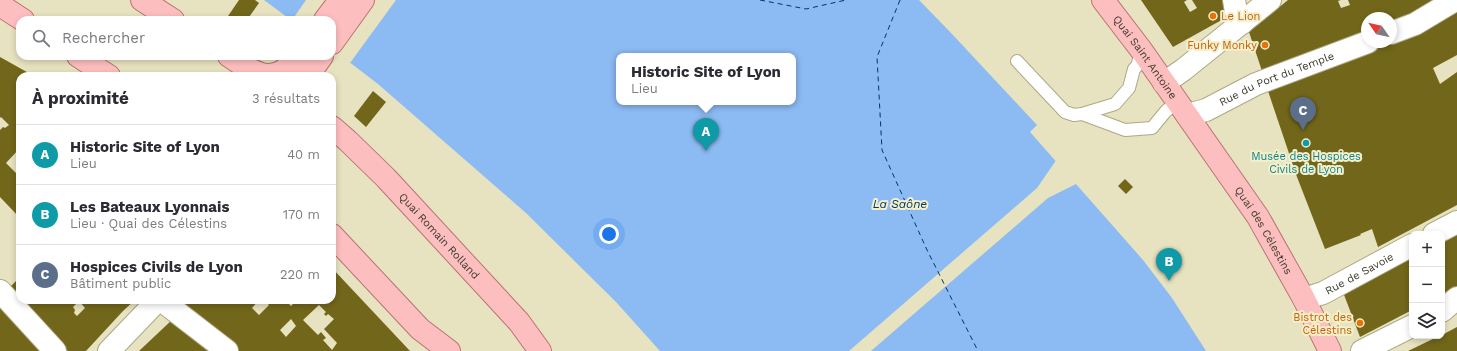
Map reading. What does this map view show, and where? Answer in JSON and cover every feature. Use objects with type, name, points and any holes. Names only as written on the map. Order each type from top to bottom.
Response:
[{"type":"main road","points":[[142,0],[167,16]]},
{"type":"main road","points":[[328,16],[340,0]]},
{"type":"main road","points":[[336,37],[363,0]]},
{"type":"main road","name":"Quai Saint Antoine","points":[[1103,0],[1142,51],[1182,109]]},
{"type":"main road","points":[[0,5],[17,16]]},
{"type":"main road","points":[[84,60],[103,72]]},
{"type":"main road","points":[[235,60],[255,72]]},
{"type":"main road","points":[[282,72],[289,67],[295,60]]},
{"type":"main road","points":[[311,72],[319,60]]},
{"type":"main road","name":"Quai des Célestins","points":[[1182,109],[1258,217],[1304,299],[1330,351]]},
{"type":"main road","name":"Quai Romain Rolland","points":[[336,130],[348,140],[392,184],[519,322],[540,351]]},
{"type":"main road","points":[[336,239],[420,329],[449,351]]},
{"type":"street","points":[[1234,0],[1237,18],[1242,23]]},
{"type":"street","points":[[1164,83],[1183,70],[1270,0]]},
{"type":"street","points":[[1397,31],[1416,24],[1455,0]]},
{"type":"street","name":"Rue du Port du Temple","points":[[1182,109],[1206,110],[1256,84],[1361,45]]},
{"type":"street","points":[[1440,231],[1457,222]]},
{"type":"street","name":"Rue de Savoie","points":[[1304,299],[1323,293],[1409,248]]},
{"type":"street","points":[[0,291],[55,351]]},
{"type":"street","points":[[1445,308],[1457,298]]},
{"type":"street","points":[[109,351],[156,304]]},
{"type":"street","points":[[165,304],[227,351]]},
{"type":"street","points":[[1362,351],[1409,328]]},
{"type":"lane","points":[[1017,61],[1065,112],[1074,115],[1115,104],[1129,88],[1134,69],[1137,66],[1142,51]]},
{"type":"lane","points":[[1082,114],[1125,130],[1152,128],[1166,111],[1182,109]]},
{"type":"water","name":"La Saône","points":[[264,0],[919,0],[1037,125],[1030,132],[1143,260],[1172,298],[1206,351],[660,351],[616,302],[526,213],[378,84],[344,58],[336,33],[336,16],[286,16]]},
{"type":"pier","points":[[306,0],[396,0],[350,63],[336,52],[336,16],[295,16]]},
{"type":"pier","points":[[1057,159],[1078,183],[1048,198],[871,351],[849,351],[1037,188]]},
{"type":"building","points":[[239,0],[255,0],[259,3],[250,16],[228,16]]},
{"type":"building","points":[[1141,0],[1187,0],[1184,2],[1190,12],[1197,8],[1192,0],[1223,0],[1227,17],[1173,47]]},
{"type":"building","points":[[1288,0],[1341,0],[1338,1],[1341,8],[1350,5],[1348,0],[1442,0],[1397,24],[1397,12],[1361,12],[1361,38],[1263,74],[1249,32]]},
{"type":"building","points":[[1457,12],[1457,55],[1433,68],[1440,84],[1457,72],[1457,205],[1378,247],[1372,229],[1360,234],[1361,235],[1325,249],[1297,177],[1267,88],[1361,55],[1377,48],[1397,48],[1397,39]]},
{"type":"building","points":[[0,57],[27,72],[16,72],[16,152],[6,163],[16,173],[16,214],[0,197],[0,130],[9,125],[1,117],[0,118]]},
{"type":"building","points":[[373,91],[386,102],[366,127],[354,116]]},
{"type":"building","points":[[1125,179],[1133,187],[1126,194],[1118,186]]},
{"type":"building","points":[[1457,232],[1457,286],[1445,292],[1445,267],[1445,238]]},
{"type":"building","points":[[1409,257],[1409,312],[1360,337],[1343,292]]},
{"type":"building","points":[[336,272],[410,351],[239,351],[178,304],[256,304],[252,308],[259,315],[269,305],[268,304],[289,304],[291,306],[293,304],[336,304]],"holes":[[[319,305],[326,312],[324,314],[326,316],[328,314],[334,319],[324,329],[337,343],[332,350],[323,340],[326,338],[321,332],[318,335],[303,320]],[[291,319],[296,326],[286,337],[280,330]]]},
{"type":"building","points":[[16,281],[16,296],[9,288]]},
{"type":"building","points":[[22,304],[76,304],[73,307],[75,310],[74,313],[77,316],[85,308],[82,304],[131,304],[86,351],[68,351],[43,329]]},
{"type":"building","points":[[0,305],[44,351],[0,351]]},
{"type":"building","points":[[173,319],[215,351],[139,351]]},
{"type":"building","points":[[1457,327],[1457,351],[1408,351],[1433,339],[1445,339],[1445,333]]},
{"type":"ferry route","points":[[760,0],[806,9],[846,0]]},
{"type":"ferry route","points":[[900,0],[877,57],[882,150],[927,250],[978,351]]},
{"type":"place","name":"Le Lion","points":[[1213,16]]},
{"type":"place","name":"Funky Monky","points":[[1265,45]]},
{"type":"place","name":"Hospices Civils de Lyon","points":[[1303,130]]},
{"type":"place","name":"Musée des Hospices Civils de Lyon","points":[[1306,143]]},
{"type":"place","name":"Historic Site of Lyon","points":[[706,151]]},
{"type":"place","name":"Les Bateaux Lyonnais","points":[[1169,281]]},
{"type":"place","name":"Bistrot des Célestins","points":[[1360,323]]}]
